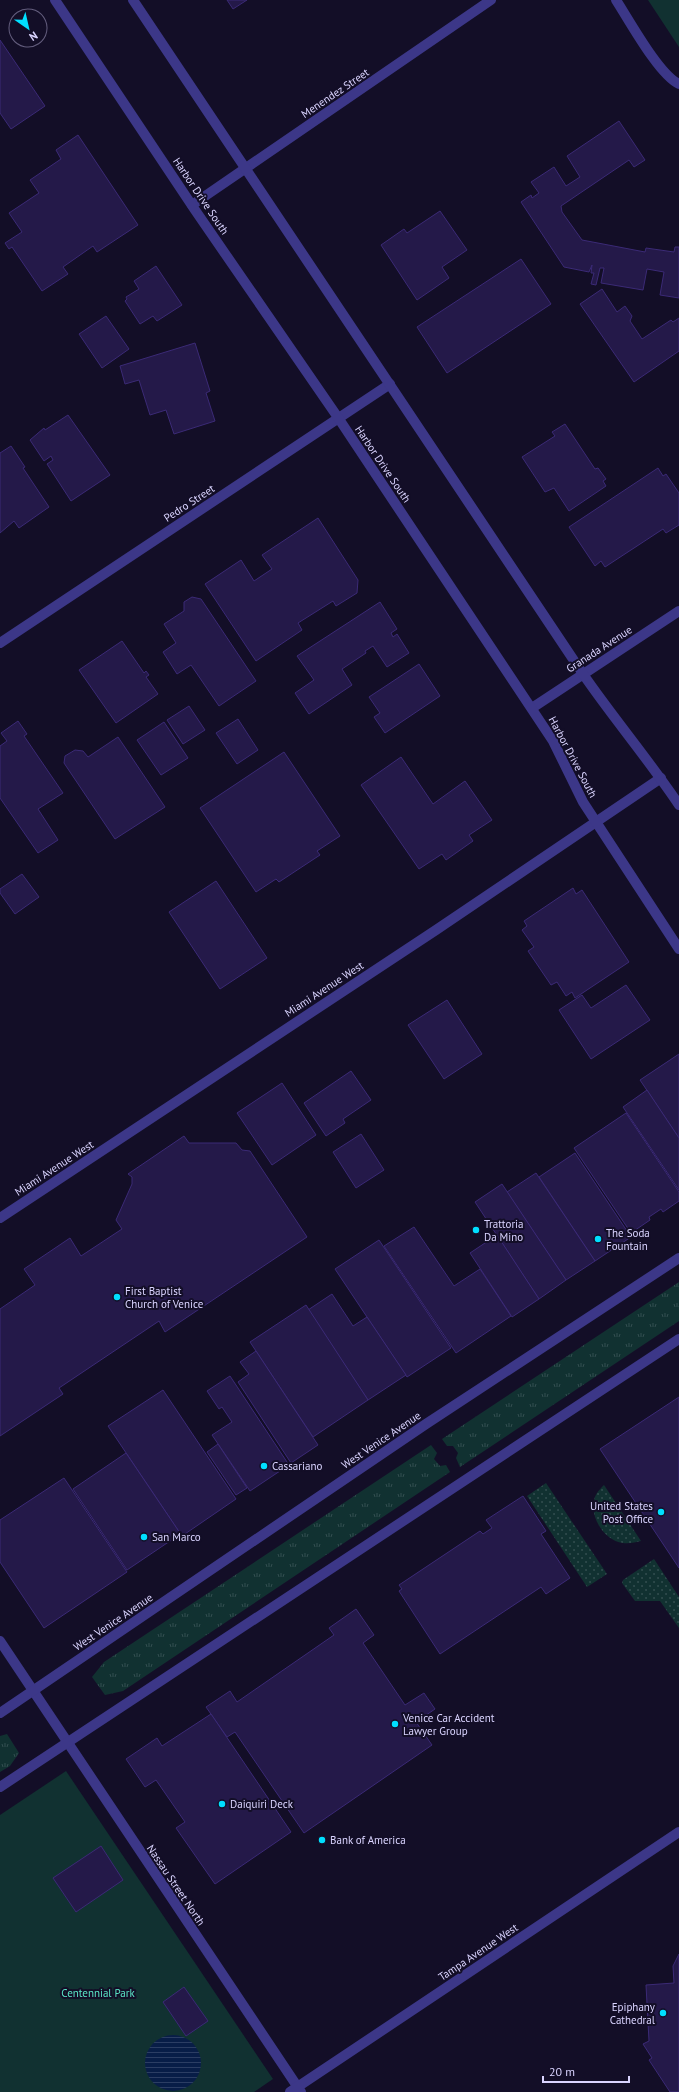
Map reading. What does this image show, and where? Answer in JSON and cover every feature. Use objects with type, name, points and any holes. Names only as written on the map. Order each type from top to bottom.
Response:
[{"type":"street","name":"Harbor Drive South","points":[[55,0],[192,205],[339,419],[532,708],[553,741],[573,784],[595,821],[679,949]]},
{"type":"street","points":[[133,0],[603,704],[661,778],[679,805]]},
{"type":"street","name":"Menendez Street","points":[[192,205],[491,0]]},
{"type":"street","points":[[616,0],[661,67],[672,81],[679,84]]},
{"type":"street","name":"Pedro Street","points":[[0,643],[390,384]]},
{"type":"street","name":"Granada Avenue","points":[[532,708],[679,611]]},
{"type":"street","name":"Miami Avenue West","points":[[0,1218],[436,930],[595,821],[661,778]]},
{"type":"street","name":"West Venice Avenue","points":[[0,1713],[426,1424],[679,1258]]},
{"type":"street","points":[[0,1788],[679,1339]]},
{"type":"street","name":"Nassau Street North","points":[[0,1641],[296,2090]]},
{"type":"street","name":"Tampa Avenue West","points":[[296,2090],[679,1832]]},
{"type":"green space","points":[[648,0],[679,0],[679,47]]},
{"type":"green space","points":[[679,1282],[679,1321],[460,1467],[456,1458],[458,1453],[453,1446],[447,1446],[442,1439]]},
{"type":"green space","points":[[431,1445],[437,1453],[434,1459],[440,1466],[446,1465],[450,1472],[123,1691],[105,1695],[92,1677],[104,1662]]},
{"type":"green space","points":[[546,1483],[607,1574],[587,1587],[527,1496]]},
{"type":"green space","points":[[604,1485],[641,1541],[623,1543],[616,1541],[610,1538],[600,1528],[593,1508],[595,1496]]},
{"type":"green space","points":[[654,1559],[679,1597],[679,1628],[660,1601],[635,1601],[622,1583],[623,1580]]},
{"type":"green space","points":[[7,1734],[19,1753],[10,1766],[0,1772],[0,1736]]},
{"type":"green space","name":"Centennial Park","points":[[66,1771],[273,2079],[254,2092],[0,2092],[0,1815]]},
{"type":"water","points":[[173,2035],[184,2037],[193,2043],[199,2052],[201,2063],[199,2074],[193,2083],[184,2089],[173,2091],[162,2089],[153,2083],[147,2074],[145,2063],[147,2052],[153,2043],[162,2037]]},
{"type":"building","points":[[227,0],[247,0],[233,9]]},
{"type":"building","points":[[0,40],[45,106],[11,129],[0,113]]},
{"type":"building","points":[[619,121],[645,160],[634,167],[629,160],[561,206],[562,212],[582,240],[645,252],[646,248],[674,252],[675,247],[679,247],[679,298],[660,295],[664,272],[647,269],[643,290],[601,283],[604,268],[600,268],[596,285],[591,284],[594,273],[591,273],[592,265],[589,272],[564,267],[521,202],[531,195],[532,198],[539,193],[531,182],[554,167],[566,186],[580,177],[567,156]]},
{"type":"building","points":[[78,135],[138,225],[97,252],[93,246],[63,267],[68,274],[42,291],[12,247],[9,249],[5,243],[22,232],[9,213],[39,193],[30,180],[61,159],[56,150]]},
{"type":"building","points":[[440,211],[467,250],[442,267],[449,278],[417,300],[381,245],[404,229],[407,233]]},
{"type":"building","points":[[521,259],[551,304],[447,373],[417,327]]},
{"type":"building","points":[[156,266],[182,305],[157,321],[153,316],[140,324],[125,301],[127,299],[126,297],[139,289],[134,281]]},
{"type":"building","points":[[602,289],[617,312],[625,306],[632,316],[630,321],[642,339],[671,320],[673,322],[679,318],[679,351],[634,382],[580,304]]},
{"type":"building","points":[[106,316],[129,349],[102,368],[79,334]]},
{"type":"building","points":[[195,343],[210,391],[206,393],[215,421],[174,434],[166,410],[150,415],[139,380],[125,384],[120,366]]},
{"type":"building","points":[[68,415],[110,475],[71,501],[47,464],[53,460],[51,456],[44,461],[30,440],[44,428],[45,430]]},
{"type":"building","points":[[565,424],[595,469],[598,468],[606,479],[603,481],[606,486],[569,511],[554,488],[545,492],[522,457],[555,436],[552,432]]},
{"type":"building","points":[[11,446],[25,467],[23,468],[49,507],[19,528],[14,521],[0,533],[0,453]]},
{"type":"building","points":[[658,468],[663,476],[666,474],[679,493],[679,525],[666,533],[663,529],[605,567],[601,561],[595,566],[569,527]]},
{"type":"building","points":[[318,518],[358,580],[357,593],[336,606],[333,601],[298,623],[302,630],[256,661],[205,584],[241,560],[254,581],[272,569],[262,555]]},
{"type":"building","points":[[192,597],[201,599],[256,681],[219,706],[191,665],[177,674],[163,652],[176,643],[164,624],[184,611],[184,602]]},
{"type":"building","points":[[380,602],[397,629],[391,633],[393,637],[397,634],[409,653],[387,667],[373,646],[365,651],[366,653],[342,669],[352,685],[309,714],[295,693],[314,680],[297,656]]},
{"type":"building","points":[[122,641],[144,673],[146,671],[149,675],[146,677],[158,694],[116,723],[79,670]]},
{"type":"building","points":[[419,664],[440,696],[385,733],[374,717],[380,713],[369,697]]},
{"type":"building","points":[[189,706],[205,730],[183,744],[167,720]]},
{"type":"building","points":[[238,719],[258,750],[237,764],[216,733]]},
{"type":"building","points":[[18,721],[27,734],[24,736],[63,793],[38,809],[58,840],[38,853],[0,798],[0,746],[7,741],[1,733]]},
{"type":"building","points":[[164,722],[188,758],[161,775],[137,740]]},
{"type":"building","points":[[118,737],[165,807],[115,839],[64,763],[65,756],[75,750],[83,751],[88,757]]},
{"type":"building","points":[[284,752],[340,836],[317,851],[320,855],[279,882],[276,879],[256,892],[200,808]]},
{"type":"building","points":[[401,757],[433,804],[465,781],[492,820],[469,835],[473,841],[446,860],[442,854],[419,869],[361,785]]},
{"type":"building","points":[[22,874],[39,897],[15,914],[0,893],[0,889]]},
{"type":"building","points":[[216,881],[267,958],[220,989],[169,912]]},
{"type":"building","points":[[573,888],[576,894],[582,890],[629,962],[575,998],[572,992],[566,996],[557,982],[551,985],[528,951],[534,947],[522,930],[527,926],[524,921]]},
{"type":"building","points":[[626,985],[650,1020],[591,1059],[559,1010],[582,995],[591,1008]]},
{"type":"building","points":[[447,1000],[482,1054],[444,1079],[408,1025]]},
{"type":"building","points":[[679,1054],[679,1138],[640,1080]]},
{"type":"building","points":[[351,1071],[371,1100],[343,1119],[345,1123],[326,1136],[304,1103]]},
{"type":"building","points":[[282,1083],[316,1135],[272,1165],[237,1113]]},
{"type":"building","points":[[647,1090],[679,1138],[679,1190],[623,1107]]},
{"type":"building","points":[[626,1113],[679,1192],[679,1201],[663,1212],[661,1209],[649,1217],[650,1220],[631,1233],[574,1148]]},
{"type":"building","points":[[361,1134],[384,1170],[356,1188],[333,1152]]},
{"type":"building","name":"First Baptist Church of Venice","points":[[184,1136],[189,1143],[236,1143],[242,1150],[250,1151],[307,1237],[165,1332],[159,1321],[59,1388],[63,1394],[0,1436],[0,1309],[35,1285],[24,1269],[70,1238],[81,1256],[122,1229],[116,1220],[132,1184],[132,1177],[128,1174]]},
{"type":"building","points":[[575,1153],[631,1237],[595,1261],[539,1177]]},
{"type":"building","points":[[536,1173],[595,1261],[566,1280],[507,1192]]},
{"type":"building","points":[[502,1184],[566,1280],[539,1299],[475,1202]]},
{"type":"building","points":[[414,1227],[454,1286],[480,1269],[511,1316],[456,1353],[384,1246]]},
{"type":"building","points":[[497,1235],[539,1299],[512,1317],[470,1253]]},
{"type":"building","points":[[379,1240],[451,1348],[407,1377],[335,1269]]},
{"type":"building","points":[[332,1294],[353,1326],[367,1317],[406,1375],[368,1400],[308,1310]]},
{"type":"building","points":[[306,1305],[368,1400],[313,1437],[250,1342]]},
{"type":"building","points":[[256,1351],[318,1445],[291,1463],[238,1382],[249,1374],[240,1362]]},
{"type":"building","points":[[230,1376],[289,1465],[250,1491],[212,1435],[232,1422],[222,1407],[219,1409],[207,1391]]},
{"type":"building","points":[[163,1390],[236,1499],[182,1536],[108,1426]]},
{"type":"building","name":"United States Post Office","points":[[679,1397],[679,1568],[600,1449]]},
{"type":"building","points":[[218,1444],[247,1488],[236,1495],[207,1452]]},
{"type":"building","points":[[126,1453],[182,1536],[177,1539],[176,1537],[127,1570],[73,1489]]},
{"type":"building","points":[[64,1478],[127,1572],[44,1628],[0,1562],[0,1520]]},
{"type":"building","points":[[523,1496],[546,1531],[541,1534],[570,1578],[546,1594],[541,1587],[440,1654],[399,1591],[402,1589],[399,1585],[480,1531],[483,1534],[492,1528],[486,1520]]},
{"type":"building","points":[[356,1609],[374,1635],[363,1643],[405,1705],[424,1693],[435,1709],[416,1722],[432,1745],[304,1833],[235,1732],[227,1737],[206,1707],[230,1691],[237,1702],[334,1635],[329,1628]]},
{"type":"building","name":"Daiquiri Deck","points":[[211,1714],[291,1832],[215,1884],[176,1828],[185,1822],[156,1780],[145,1787],[126,1759],[157,1738],[162,1746]]},
{"type":"building","points":[[101,1846],[123,1880],[76,1912],[53,1878]]},
{"type":"building","name":"Epiphany Cathedral","points":[[679,1954],[679,2092],[670,2092],[649,2060],[652,2058],[643,2044],[649,2041],[646,1985],[674,1983],[673,1966]]},
{"type":"building","points":[[184,1987],[208,2021],[186,2036],[163,2002]]},
{"type":"place","name":"Trattoria Da Mino","points":[[476,1230]]},
{"type":"place","name":"The Soda Fountain","points":[[598,1239]]},
{"type":"place","name":"First Baptist Church of Venice","points":[[117,1297]]},
{"type":"place","name":"Cassariano","points":[[264,1466]]},
{"type":"place","name":"United States Post Office","points":[[661,1512]]},
{"type":"place","name":"San Marco","points":[[144,1537]]},
{"type":"place","name":"Venice Car Accident Lawyer Group","points":[[395,1724]]},
{"type":"place","name":"Daiquiri Deck","points":[[222,1804]]},
{"type":"place","name":"Bank of America","points":[[322,1840]]},
{"type":"place","name":"Epiphany Cathedral","points":[[663,2013]]}]
